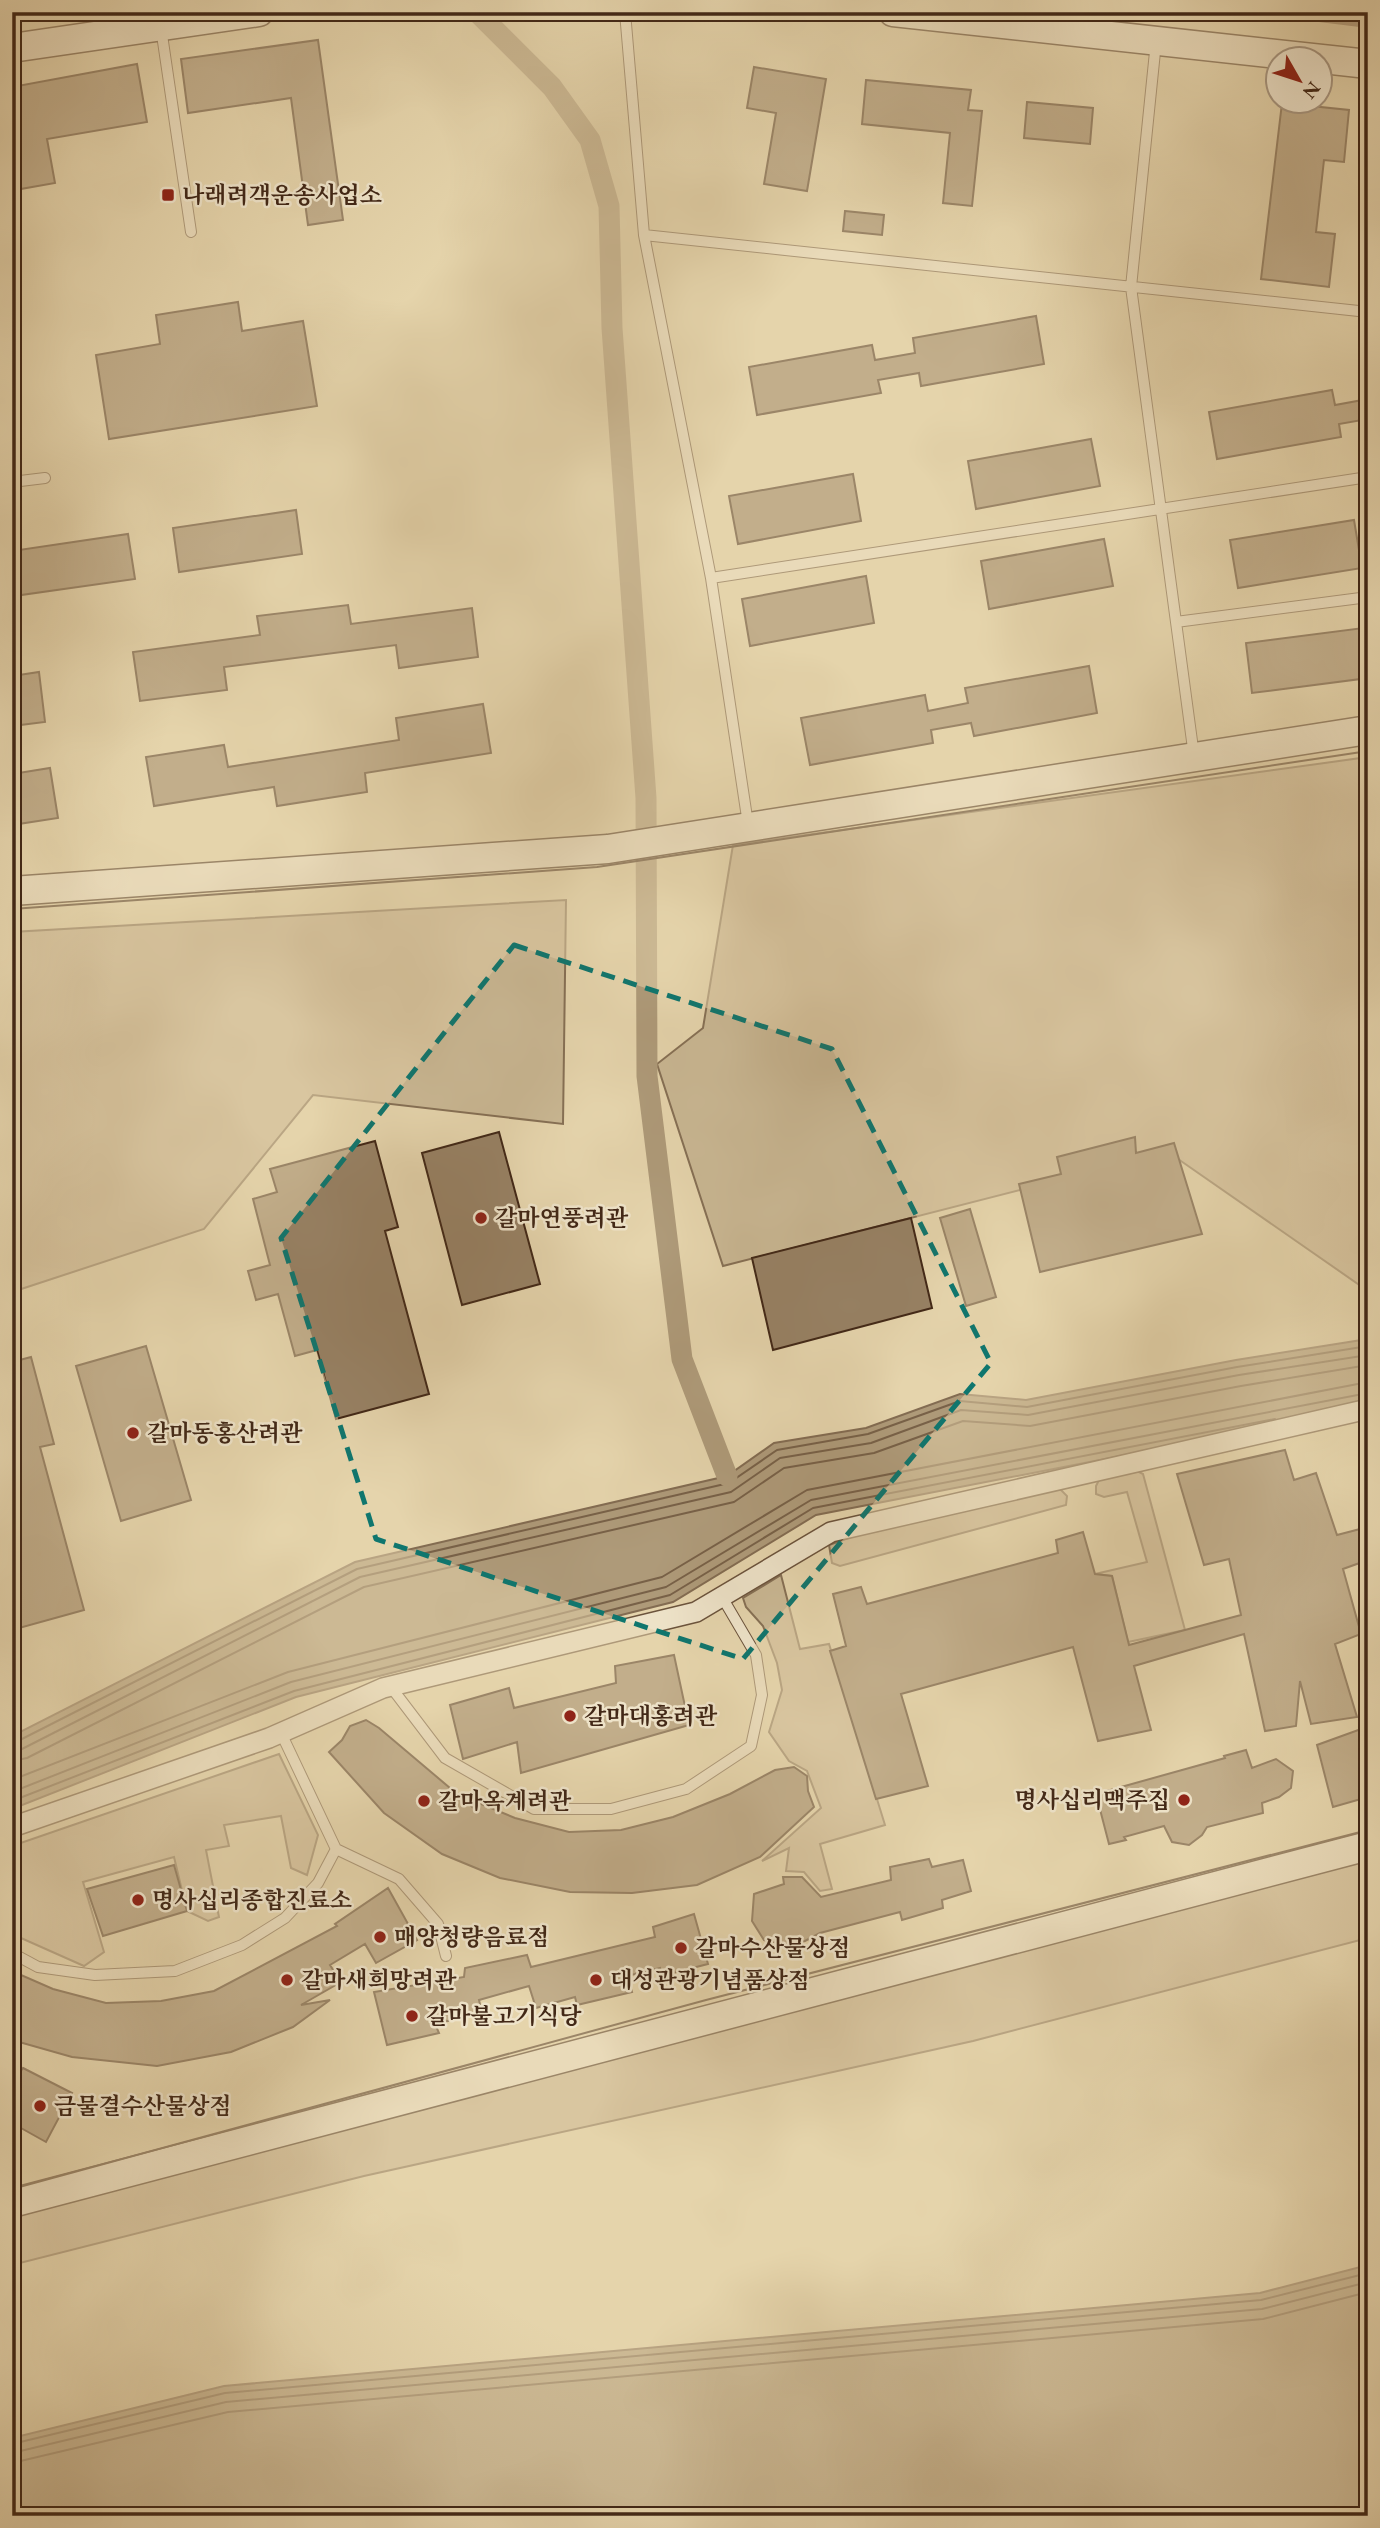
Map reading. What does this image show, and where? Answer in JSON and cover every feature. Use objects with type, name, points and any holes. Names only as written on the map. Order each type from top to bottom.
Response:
[{"type":"street","points":[[12,48],[259,12]]},
{"type":"street","points":[[893,12],[1368,64]]},
{"type":"street","points":[[12,891],[608,849],[1368,730]]},
{"type":"street","points":[[12,1828],[281,1733],[390,1686],[696,1612],[831,1532],[1368,1409]]},
{"type":"street","points":[[12,2203],[1368,1846]]},
{"type":"lane","points":[[625,12],[644,235],[711,578],[748,826]]},
{"type":"lane","points":[[161,27],[191,232]]},
{"type":"lane","points":[[1156,41],[1131,287],[1194,757]]},
{"type":"lane","points":[[644,235],[1368,312]]},
{"type":"lane","points":[[711,578],[1368,477]]},
{"type":"lane","points":[[12,482],[45,478]]},
{"type":"lane","points":[[1176,622],[1368,597]]},
{"type":"lane","points":[[390,1686],[445,1758],[534,1809],[611,1809],[649,1799],[686,1789],[751,1746],[762,1695],[756,1655],[722,1597]]},
{"type":"lane","points":[[281,1733],[336,1849],[399,1879],[438,1924],[446,1956]]},
{"type":"lane","points":[[12,1953],[38,1967],[95,1975],[175,1971],[242,1945],[285,1918],[318,1883],[336,1849]]},
{"type":"highlighted area","points":[[514,945],[832,1049],[991,1363],[743,1659],[376,1539],[281,1238]]},
{"type":"shaded area","points":[[1368,757],[1368,1291],[1168,1152],[723,1266],[657,1064],[703,1028],[733,845]]},
{"type":"shaded area","points":[[566,900],[563,1124],[313,1095],[204,1229],[12,1292],[12,932]]},
{"type":"shaded area","points":[[1137,1471],[1143,1474],[1185,1630],[1128,1642],[1112,1576],[1095,1574],[1147,1562],[1127,1492],[1104,1497],[1096,1494],[1096,1486],[1099,1480]]},
{"type":"shaded area","points":[[1060,1489],[1067,1496],[1066,1505],[840,1566],[832,1563],[829,1545],[868,1531]]},
{"type":"shaded area","points":[[781,1575],[800,1649],[829,1644],[885,1825],[820,1844],[832,1889],[820,1891],[804,1872],[786,1871],[789,1848],[762,1861],[821,1808],[807,1771],[789,1761],[769,1732],[782,1690],[777,1663],[763,1626],[746,1607],[743,1598]]},
{"type":"shaded area","points":[[279,1754],[318,1835],[307,1875],[291,1868],[281,1816],[224,1825],[229,1846],[206,1850],[219,1917],[208,1921],[187,1911],[174,1857],[83,1882],[104,1952],[84,1966],[12,1934],[12,1846]]},
{"type":"shaded area","points":[[1368,1846],[1368,1938],[973,2041],[364,2176],[12,2265],[12,2203]]},
{"type":"water","points":[[1368,1339],[1368,1408],[816,1515],[673,1602],[296,1697],[12,1809],[12,1736],[355,1562],[727,1476],[774,1443],[866,1428],[960,1394],[1026,1400],[1236,1360]]},
{"type":"water","points":[[1368,2265],[1368,2516],[12,2516],[12,2438],[224,2386],[1260,2293]]},
{"type":"building","points":[[318,40],[343,220],[308,225],[291,98],[188,113],[181,59]]},
{"type":"building","points":[[137,64],[147,122],[47,139],[55,183],[15,190],[12,175],[12,87]]},
{"type":"building","points":[[754,67],[826,79],[807,191],[764,184],[776,113],[747,108]]},
{"type":"building","points":[[866,80],[971,90],[968,110],[982,111],[972,206],[943,203],[950,133],[862,124]]},
{"type":"building","points":[[1027,102],[1093,108],[1090,144],[1024,138]]},
{"type":"building","points":[[1334,108],[1349,110],[1344,162],[1324,160],[1316,232],[1335,234],[1329,287],[1261,279],[1280,116],[1334,116]]},
{"type":"building","points":[[845,211],[884,215],[882,235],[843,231]]},
{"type":"building","points":[[238,302],[242,331],[303,321],[317,406],[109,439],[96,355],[160,344],[156,315]]},
{"type":"building","points":[[1036,316],[1044,364],[921,386],[919,373],[878,380],[881,393],[757,415],[749,367],[872,345],[875,360],[915,353],[913,338]]},
{"type":"building","points":[[1332,390],[1335,405],[1368,399],[1368,419],[1339,424],[1341,437],[1217,459],[1209,412]]},
{"type":"building","points":[[1091,439],[1100,486],[976,509],[968,461]]},
{"type":"building","points":[[853,474],[861,521],[738,544],[729,496]]},
{"type":"building","points":[[296,510],[302,554],[179,572],[173,528]]},
{"type":"building","points":[[1354,520],[1362,568],[1238,588],[1230,540]]},
{"type":"building","points":[[128,534],[135,579],[14,596],[12,551]]},
{"type":"building","points":[[1104,539],[1113,586],[989,609],[981,561]]},
{"type":"building","points":[[866,576],[874,623],[750,646],[742,599]]},
{"type":"building","points":[[348,605],[351,624],[472,608],[478,657],[399,668],[396,645],[224,667],[227,690],[140,701],[133,652],[260,635],[257,616]]},
{"type":"building","points":[[1363,628],[1364,638],[1368,638],[1368,678],[1252,693],[1246,643]]},
{"type":"building","points":[[1089,666],[1097,713],[974,736],[971,723],[931,730],[933,743],[810,765],[801,718],[925,695],[928,711],[968,703],[965,688]]},
{"type":"building","points":[[39,672],[45,722],[12,726],[12,676]]},
{"type":"building","points":[[483,704],[491,753],[365,773],[367,792],[277,806],[274,787],[154,806],[146,757],[224,745],[228,767],[399,740],[396,718]]},
{"type":"building","points":[[50,768],[58,818],[12,825],[12,774]]},
{"type":"building","name":"갈마연풍려관","points":[[499,1132],[540,1284],[462,1305],[422,1153]]},
{"type":"building","points":[[1135,1137],[1136,1153],[1174,1143],[1202,1234],[1040,1272],[1019,1184],[1061,1174],[1057,1157]]},
{"type":"building","points":[[375,1141],[398,1227],[385,1231],[429,1394],[336,1419],[317,1350],[295,1356],[278,1294],[256,1300],[248,1271],[270,1265],[253,1199],[277,1192],[270,1169]]},
{"type":"building","points":[[970,1209],[996,1297],[966,1306],[940,1218]]},
{"type":"building","points":[[911,1218],[932,1308],[773,1350],[752,1258]]},
{"type":"building","name":"갈마동홍산려관","points":[[146,1346],[191,1500],[121,1521],[76,1366]]},
{"type":"building","points":[[31,1357],[54,1444],[40,1447],[84,1610],[12,1630],[12,1362]]},
{"type":"building","points":[[1285,1450],[1294,1480],[1316,1473],[1337,1535],[1364,1528],[1368,1538],[1368,1560],[1343,1569],[1361,1634],[1335,1644],[1357,1717],[1311,1724],[1300,1681],[1296,1726],[1265,1731],[1244,1634],[1134,1666],[1151,1730],[1098,1741],[1073,1647],[901,1694],[928,1786],[876,1799],[830,1651],[846,1646],[833,1594],[861,1587],[867,1604],[1058,1553],[1056,1540],[1083,1532],[1095,1574],[1112,1576],[1129,1645],[1241,1615],[1229,1559],[1204,1565],[1177,1474]]},
{"type":"building","name":"갈마대홍려관","points":[[674,1655],[689,1725],[521,1773],[517,1742],[463,1759],[450,1705],[509,1688],[514,1708],[616,1683],[615,1666]]},
{"type":"building","name":"갈마옥계려관","points":[[366,1720],[476,1810],[474,1801],[515,1818],[569,1832],[621,1830],[673,1817],[730,1794],[775,1770],[794,1767],[807,1776],[808,1791],[814,1807],[760,1857],[697,1885],[632,1893],[570,1892],[500,1878],[442,1854],[384,1813],[329,1752],[342,1740],[350,1726]]},
{"type":"building","points":[[1368,1729],[1368,1797],[1333,1807],[1317,1745]]},
{"type":"building","name":"명사십리맥주집","points":[[1246,1750],[1252,1768],[1276,1759],[1293,1771],[1291,1788],[1279,1797],[1262,1803],[1263,1813],[1207,1827],[1202,1835],[1189,1845],[1172,1842],[1164,1826],[1109,1844],[1096,1794]]},
{"type":"building","points":[[929,1859],[932,1867],[963,1860],[971,1891],[942,1900],[943,1908],[902,1920],[900,1912],[820,1933],[805,1941],[788,1945],[764,1940],[752,1921],[754,1894],[784,1884],[783,1877],[802,1877],[821,1897],[891,1880],[890,1867]]},
{"type":"building","name":"명사십리종합진료소","points":[[174,1865],[187,1911],[103,1936],[87,1889]]},
{"type":"building","name":"갈마새희망려관","points":[[388,1888],[417,1940],[376,1963],[365,1944],[330,1965],[341,1982],[301,2005],[330,2000],[293,2027],[231,2052],[157,2066],[72,2057],[12,2040],[12,1971],[53,1989],[106,2003],[161,2001],[214,1991],[337,1926],[335,1924]]},
{"type":"building","points":[[694,1914],[708,1964],[661,1976],[660,1968],[627,1976],[632,1992],[577,2005],[575,1997],[536,2008],[529,1986],[479,2000],[482,2013],[435,2024],[439,2033],[387,2045],[374,1992],[464,1977],[465,1968],[527,1955],[531,1967],[655,1937],[653,1927]]},
{"type":"building","name":"금물결수산물상점","points":[[23,2068],[72,2093],[46,2142],[12,2123],[12,2083]]},
{"type":"waterway","points":[[477,12],[552,87],[590,140],[609,206],[612,328],[646,798],[647,1076],[682,1359],[727,1476]]},
{"type":"waterway","points":[[1262,12],[1368,25]]},
{"type":"tram line","points":[[12,909],[597,867],[1368,751]]},
{"type":"tram line","points":[[12,2189],[706,2000],[1368,1830]]},
{"type":"place","name":"나래려객운송사업소","points":[[168,195]]},
{"type":"place","name":"갈마연풍려관","points":[[481,1218]]},
{"type":"place","name":"갈마동홍산려관","points":[[133,1433]]},
{"type":"place","name":"갈마대홍려관","points":[[570,1716]]},
{"type":"place","name":"명사십리맥주집","points":[[1184,1800]]},
{"type":"place","name":"갈마옥계려관","points":[[424,1801]]},
{"type":"place","name":"명사십리종합진료소","points":[[138,1900]]},
{"type":"place","name":"매양청량음료점","points":[[380,1937]]},
{"type":"place","name":"갈마수산물상점","points":[[681,1948]]},
{"type":"place","name":"갈마새희망려관","points":[[287,1980]]},
{"type":"place","name":"대성관광기념품상점","points":[[596,1980]]},
{"type":"place","name":"갈마불고기식당","points":[[412,2016]]},
{"type":"place","name":"금물결수산물상점","points":[[40,2106]]}]
